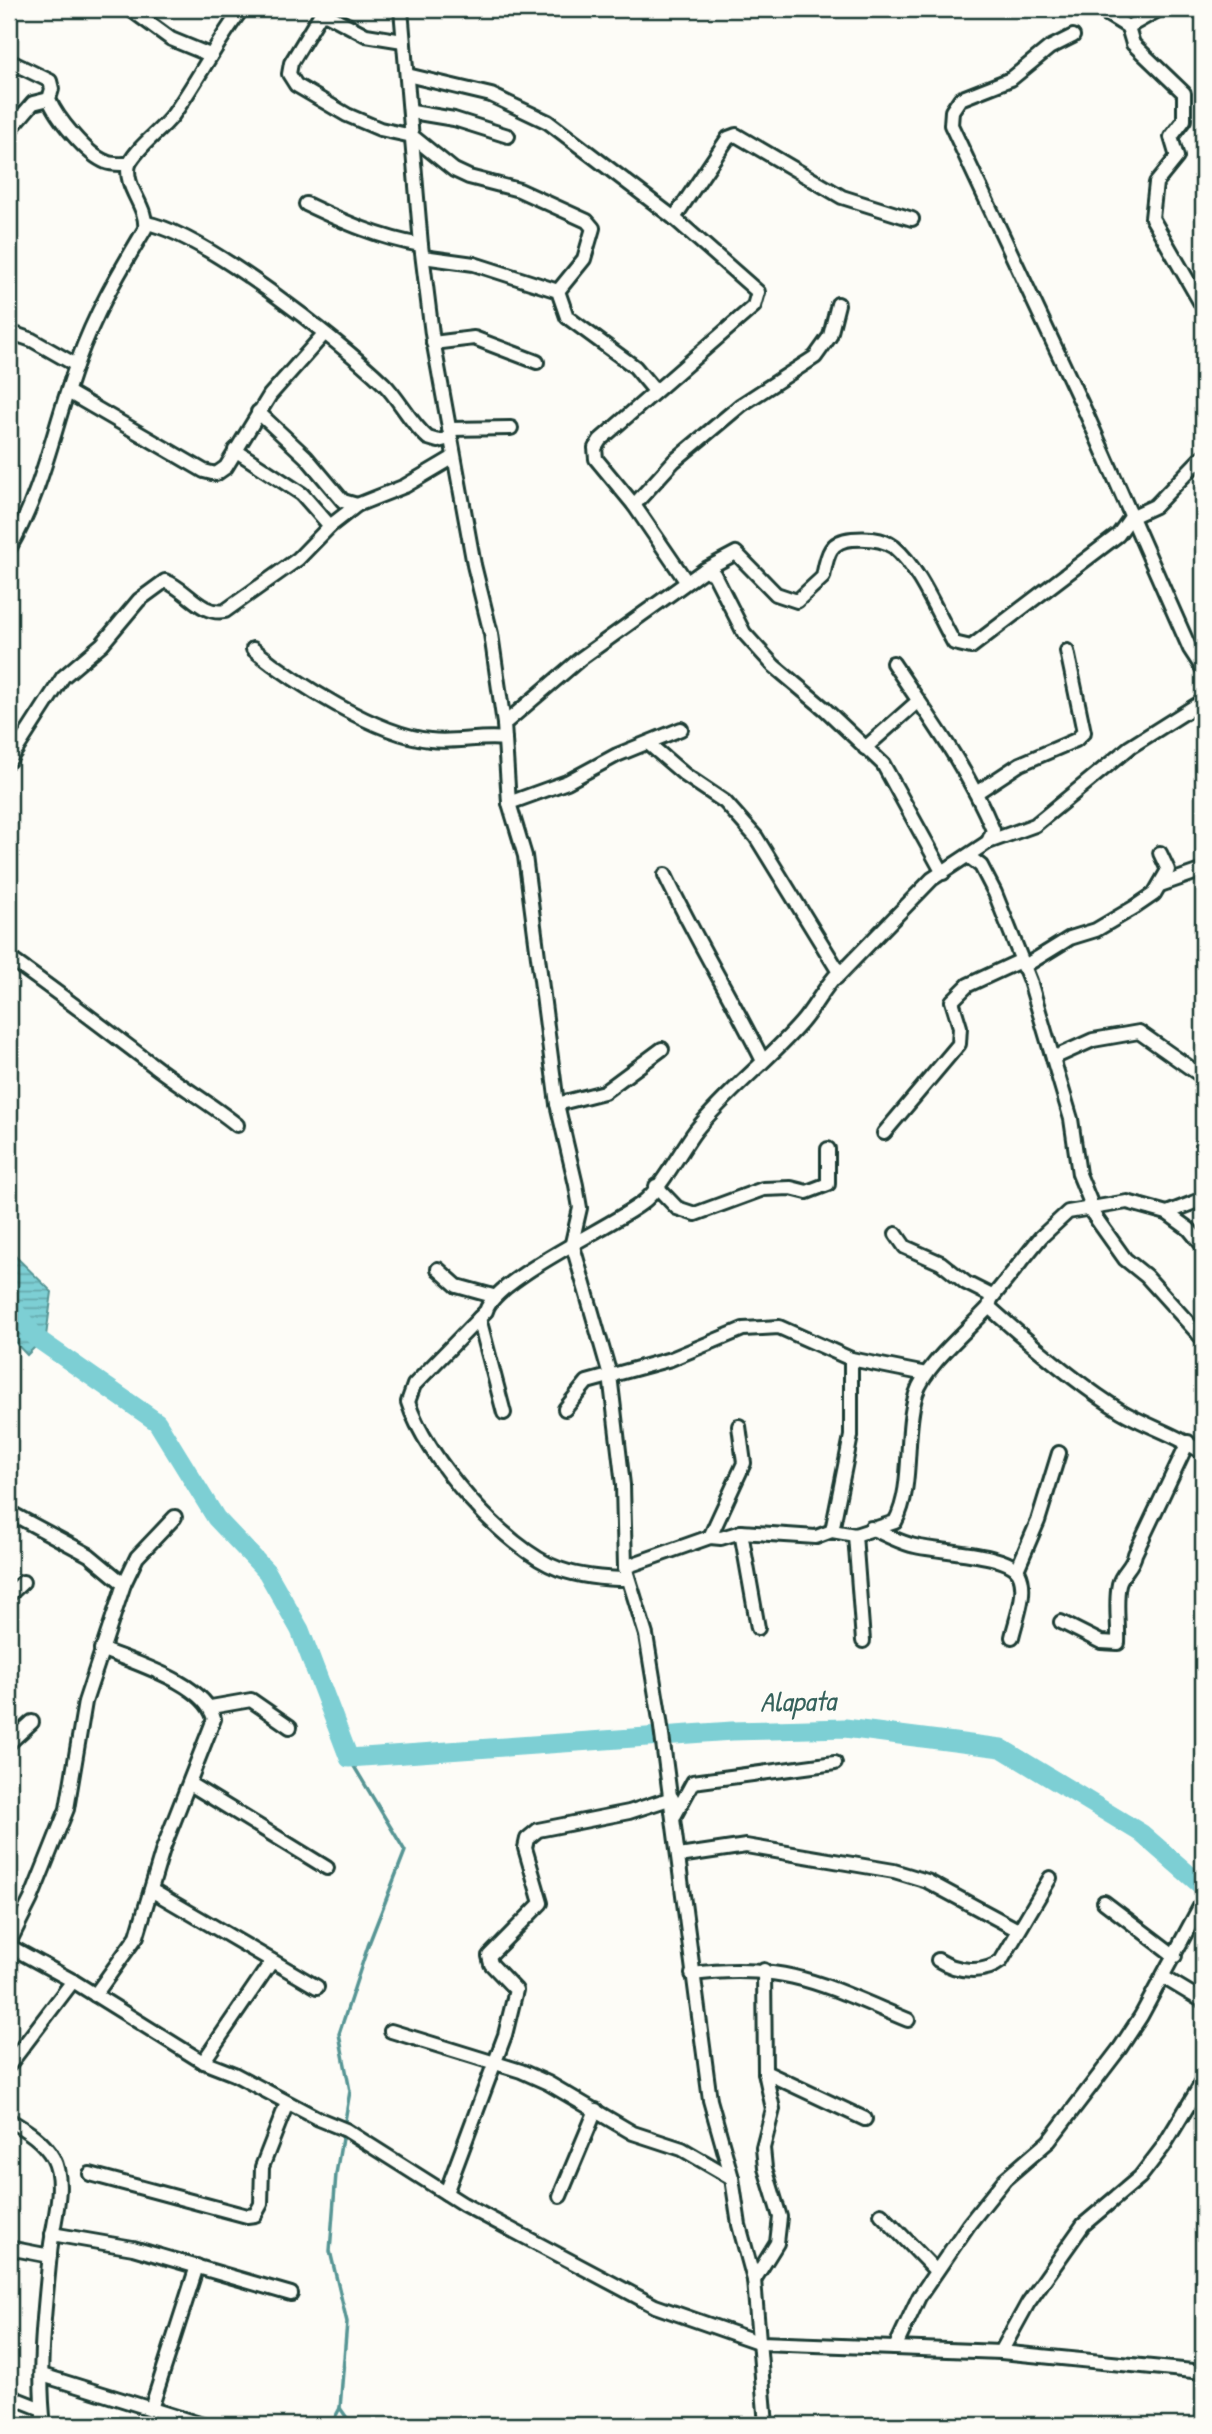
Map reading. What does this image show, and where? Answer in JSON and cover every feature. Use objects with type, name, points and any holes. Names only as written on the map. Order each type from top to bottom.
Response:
[{"type":"street","points":[[130,9],[171,39],[210,55]]},
{"type":"street","points":[[146,223],[128,178],[128,164],[162,129],[197,82],[217,41],[242,9]]},
{"type":"street","points":[[401,9],[422,251],[433,343],[491,635],[504,724],[509,803],[525,856],[557,1104],[570,1152],[580,1208],[572,1243],[610,1375],[623,1485],[625,1567],[628,1579],[582,1576],[557,1568],[531,1554],[461,1489],[432,1451],[411,1410],[410,1394],[414,1385],[480,1318],[493,1297],[572,1243],[624,1217],[645,1201],[704,1121],[762,1059],[800,1024],[839,972],[768,853],[725,802],[685,775],[649,744]]},
{"type":"street","points":[[1099,9],[1128,27],[1133,44],[1184,93],[1184,120],[1171,137],[1177,157],[1156,183],[1152,218],[1203,307]]},
{"type":"street","points":[[1128,27],[1160,9]]},
{"type":"street","points":[[403,41],[366,35],[326,14],[320,15],[291,63],[289,74],[296,85],[347,115],[380,129],[412,136],[454,170],[469,177],[520,190],[587,221],[593,229],[584,259],[558,290]]},
{"type":"street","points":[[1073,36],[1049,48],[1011,79],[960,99],[952,111],[951,125],[1190,649],[1203,669]]},
{"type":"street","points":[[9,61],[50,81],[52,89],[49,99],[61,121],[96,156],[107,163],[128,164]]},
{"type":"street","points":[[407,75],[491,95],[548,122],[674,218],[754,286],[758,300],[600,440],[596,449],[596,459],[634,505],[686,581]]},
{"type":"street","points":[[9,131],[38,99],[49,99]]},
{"type":"street","points":[[412,112],[454,119],[508,136]]},
{"type":"street","points":[[674,218],[728,138],[736,135],[842,197],[912,219]]},
{"type":"street","points":[[306,204],[359,229],[422,251],[558,290]]},
{"type":"street","points":[[146,223],[175,232],[258,283],[385,385],[428,438],[438,441],[449,434],[511,428]]},
{"type":"street","points":[[9,549],[33,505],[76,365],[106,292],[146,223]]},
{"type":"street","points":[[558,290],[567,317],[635,367],[655,391]]},
{"type":"street","points":[[634,505],[674,461],[734,410],[815,357],[830,336],[838,304]]},
{"type":"street","points":[[9,332],[76,365]]},
{"type":"street","points":[[68,392],[211,474],[222,471],[258,412],[324,334]]},
{"type":"street","points":[[433,343],[474,338],[537,362]]},
{"type":"street","points":[[258,412],[306,457],[343,501],[357,505]]},
{"type":"street","points":[[235,450],[302,494],[330,526]]},
{"type":"street","points":[[504,724],[580,659],[686,581],[736,553],[776,594],[797,601],[824,576],[826,555],[837,543],[869,537],[893,546],[920,581],[954,643],[971,647],[1118,535],[1131,517],[1155,506],[1203,456]]},
{"type":"street","points":[[9,761],[63,677],[102,644],[139,600],[155,586],[165,581],[177,585],[200,606],[215,613],[225,611],[298,559],[330,526],[357,505],[405,486],[454,457]]},
{"type":"street","points":[[704,570],[714,574],[744,633],[752,642],[883,764],[943,873]]},
{"type":"street","points":[[253,649],[281,672],[362,717],[408,737],[431,740],[484,737],[505,739]]},
{"type":"street","points":[[976,793],[1020,764],[1076,740],[1084,732],[1067,651]]},
{"type":"street","points":[[893,663],[918,702],[936,722],[976,793],[993,830],[988,842]]},
{"type":"street","points":[[826,988],[932,879],[988,842],[1035,825],[1130,747],[1203,701]]},
{"type":"street","points":[[865,748],[918,702]]},
{"type":"street","points":[[509,803],[567,782],[617,755],[681,729]]},
{"type":"street","points":[[884,1133],[959,1044],[960,1027],[952,1000],[968,985],[1022,964],[1070,938],[1096,930],[1154,894],[1168,870],[1160,853]]},
{"type":"street","points":[[968,856],[981,866],[995,893],[1022,964],[1071,1119],[1079,1174],[1090,1201],[1088,1207]]},
{"type":"street","points":[[1160,885],[1203,870]]},
{"type":"street","points":[[665,875],[699,945],[724,984],[762,1059]]},
{"type":"street","points":[[9,958],[75,1003],[155,1067],[237,1125]]},
{"type":"street","points":[[1053,1058],[1093,1040],[1139,1032],[1203,1077]]},
{"type":"street","points":[[557,1104],[604,1092],[662,1049]]},
{"type":"street","points":[[656,1186],[677,1208],[695,1214],[763,1189],[790,1188],[807,1192],[828,1184],[828,1149]]},
{"type":"street","points":[[1167,1213],[1203,1199]]},
{"type":"street","points":[[625,1567],[710,1537],[721,1538],[741,1532],[816,1536],[832,1531],[855,1535],[895,1522],[899,1515],[916,1392],[926,1374],[990,1303],[1055,1223],[1068,1212],[1127,1202],[1167,1213],[1189,1229],[1203,1246]]},
{"type":"street","points":[[1088,1207],[1125,1259],[1146,1276],[1203,1339]]},
{"type":"street","points":[[896,1234],[905,1247],[941,1263],[966,1283],[992,1296],[990,1303]]},
{"type":"street","points":[[438,1269],[457,1286],[493,1297]]},
{"type":"street","points":[[990,1303],[1026,1339],[1119,1409],[1188,1442],[1203,1453]]},
{"type":"street","points":[[480,1318],[504,1413]]},
{"type":"street","points":[[565,1409],[587,1382],[671,1359],[743,1329],[779,1327],[851,1359],[926,1374]]},
{"type":"street","points":[[832,1531],[851,1436],[851,1359]]},
{"type":"street","points":[[710,1537],[744,1463],[739,1426]]},
{"type":"street","points":[[1061,1622],[1101,1642],[1118,1643],[1119,1585],[1134,1565],[1135,1555],[1188,1442]]},
{"type":"street","points":[[1012,1637],[1022,1588],[1017,1570],[1038,1521],[1059,1453]]},
{"type":"street","points":[[9,1512],[89,1555],[124,1584]]},
{"type":"street","points":[[175,1517],[137,1557],[124,1584],[85,1702],[67,1809],[9,1945],[74,1981],[203,2062],[234,2074],[341,2128],[446,2193],[655,2306],[761,2343],[1001,2352],[1203,2372]]},
{"type":"street","points":[[871,1528],[913,1545],[964,1553],[1004,1563],[1017,1570]]},
{"type":"street","points":[[741,1532],[758,1628]]},
{"type":"street","points":[[855,1535],[863,1641]]},
{"type":"street","points":[[625,1567],[646,1635],[660,1720],[675,1815],[692,1974],[710,2100],[732,2178],[739,2225],[754,2280],[761,2343],[765,2425]]},
{"type":"street","points":[[9,1595],[23,1582]]},
{"type":"street","points":[[95,1995],[137,1937],[163,1849],[211,1733],[214,1719],[211,1707],[184,1685],[101,1649]]},
{"type":"street","points":[[211,1707],[251,1700],[290,1727]]},
{"type":"street","points":[[9,1743],[32,1722]]},
{"type":"street","points":[[675,1815],[693,1782],[835,1763]]},
{"type":"street","points":[[190,1784],[327,1868]]},
{"type":"street","points":[[446,2193],[495,2062],[516,1990],[491,1964],[489,1956],[541,1903],[525,1848],[527,1839],[538,1830],[629,1812],[672,1798]]},
{"type":"street","points":[[679,1856],[746,1846],[894,1871],[927,1881],[1018,1930]]},
{"type":"street","points":[[938,1960],[959,1969],[993,1967],[1001,1961],[1051,1878]]},
{"type":"street","points":[[151,1891],[317,1987]]},
{"type":"street","points":[[895,2348],[919,2297],[1005,2179],[1049,2141],[1120,2048],[1175,1956],[1203,1901]]},
{"type":"street","points":[[1104,1902],[1175,1956]]},
{"type":"street","points":[[203,2062],[272,1961]]},
{"type":"street","points":[[692,1974],[730,1969],[764,1970],[810,1979],[908,2020]]},
{"type":"street","points":[[754,2280],[777,2243],[780,2217],[765,2168],[763,2148],[774,2109],[765,2072],[764,1970]]},
{"type":"street","points":[[1163,1977],[1203,2001]]},
{"type":"street","points":[[9,2065],[74,1981]]},
{"type":"street","points":[[391,2031],[495,2062],[548,2082],[633,2133],[682,2149],[732,2178]]},
{"type":"street","points":[[765,2072],[865,2119]]},
{"type":"street","points":[[1001,2352],[1028,2303],[1076,2235],[1140,2177],[1163,2147],[1203,2081]]},
{"type":"street","points":[[90,2174],[247,2216],[255,2215],[261,2204],[262,2167],[287,2103]]},
{"type":"street","points":[[560,2196],[596,2110]]},
{"type":"street","points":[[9,2120],[31,2133],[54,2159],[60,2180],[52,2234],[42,2375],[44,2425]]},
{"type":"street","points":[[881,2214],[936,2271]]},
{"type":"street","points":[[52,2234],[133,2248],[290,2294]]},
{"type":"street","points":[[9,2248],[50,2256]]},
{"type":"street","points":[[152,2409],[197,2266]]},
{"type":"street","points":[[42,2375],[203,2425]]},
{"type":"street","points":[[9,2396],[42,2409]]},
{"type":"water","points":[[9,1250],[52,1292],[46,1336],[27,1355],[9,1336]]},
{"type":"waterway","name":"Alapata","points":[[9,1304],[35,1337],[157,1422],[216,1518],[267,1572],[300,1630],[349,1758],[732,1731],[845,1728],[1001,1748],[1141,1833],[1203,1887]]},
{"type":"waterway","points":[[331,2425],[340,2408],[347,2322],[330,2251],[336,2174],[350,2091],[339,2034],[368,1946],[405,1851],[349,1758]]},
{"type":"waterway","points":[[340,2408],[352,2425]]}]
